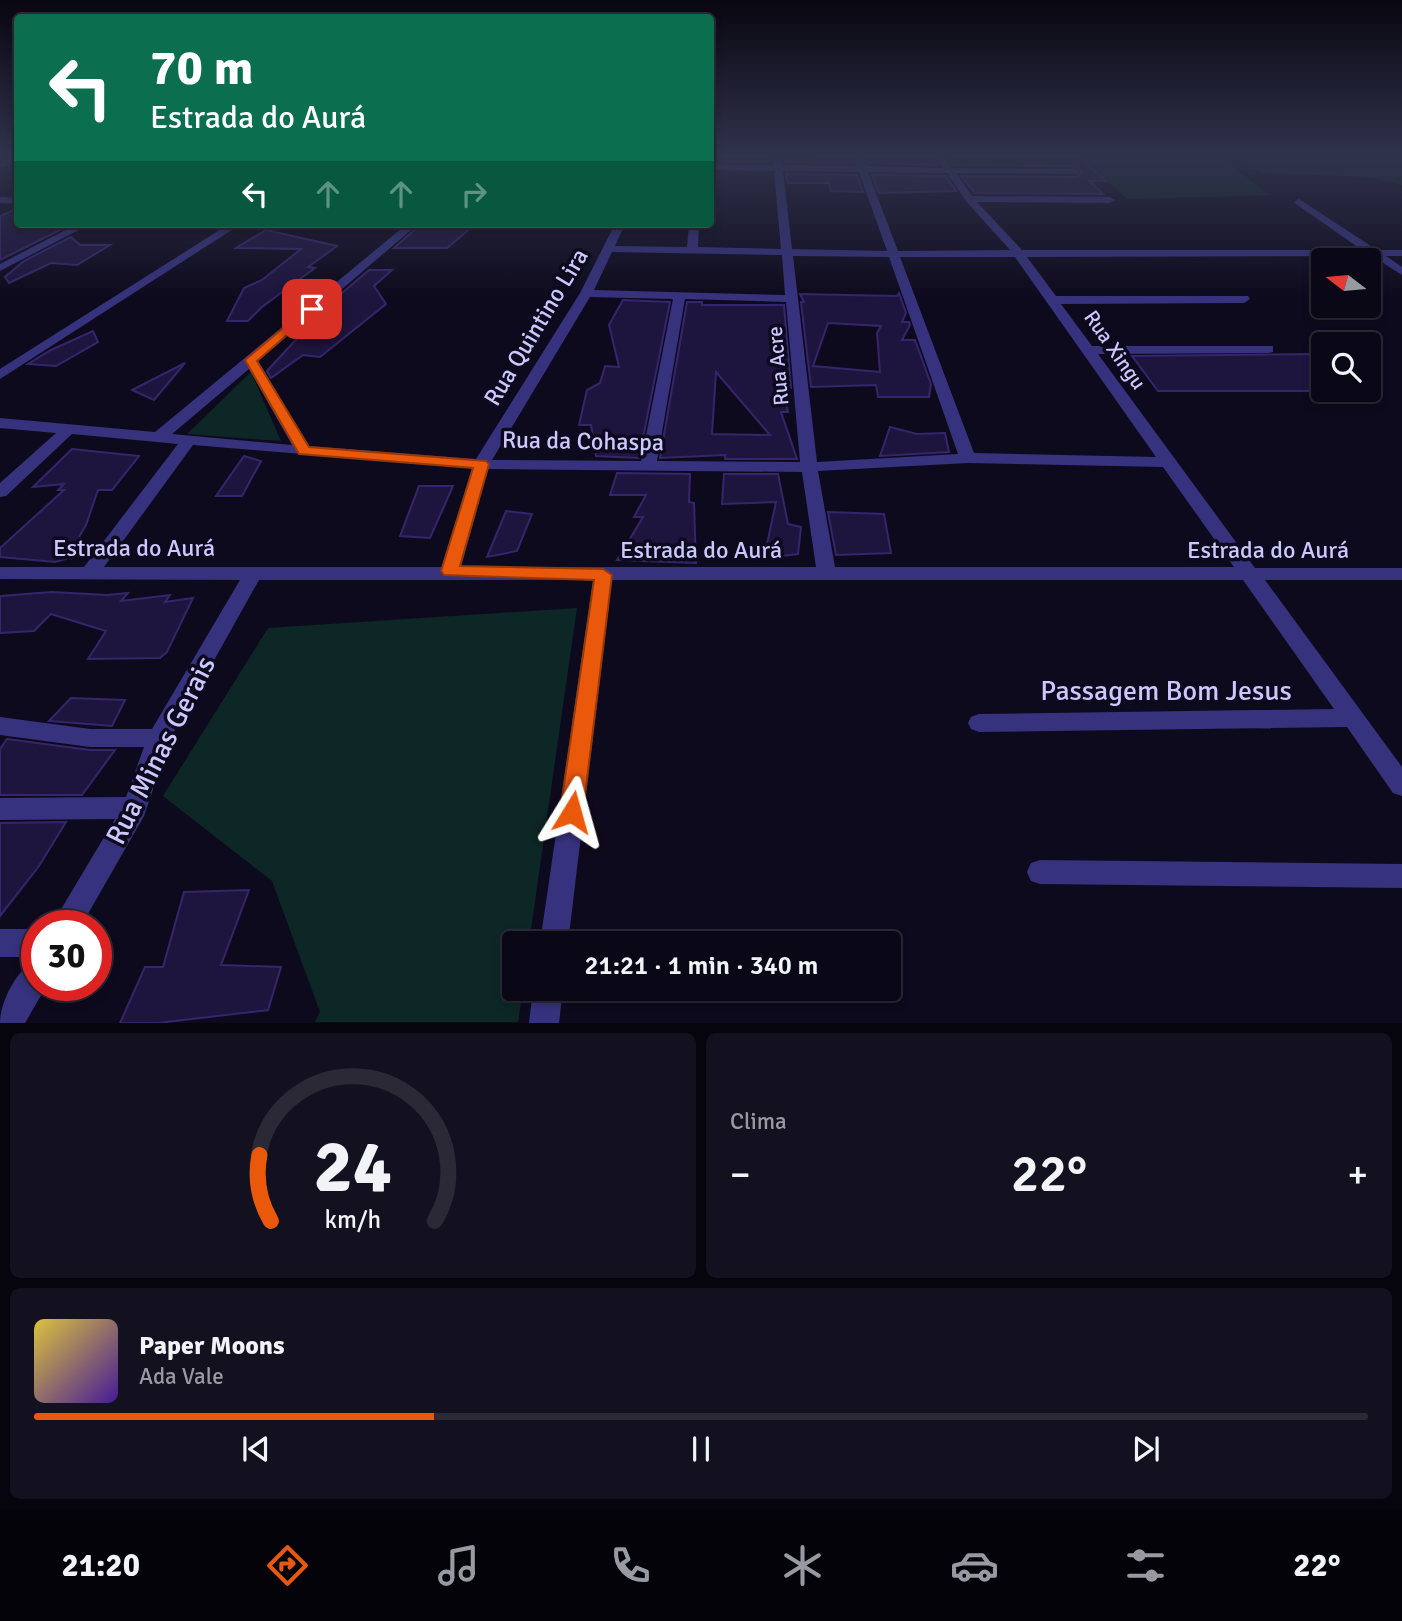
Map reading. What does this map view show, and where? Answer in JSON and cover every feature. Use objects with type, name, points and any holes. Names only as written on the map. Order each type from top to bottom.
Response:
[{"type":"street","name":"Rua Acre","points":[[782,203],[808,467],[826,573]]},
{"type":"street","points":[[874,203],[968,458]]},
{"type":"street","name":"Rua Xingu","points":[[972,203],[1018,253],[1402,786]]},
{"type":"street","points":[[1300,203],[1365,248]]},
{"type":"street","points":[[0,268],[77,228]]},
{"type":"street","points":[[0,375],[230,228]]},
{"type":"street","points":[[159,437],[408,228]]},
{"type":"street","name":"Rua Quintino Lira","points":[[450,571],[481,464],[586,293],[611,249],[619,228]]},
{"type":"street","points":[[692,250],[694,228]]},
{"type":"street","points":[[611,249],[893,254],[1311,253]]},
{"type":"street","points":[[1381,253],[1402,253]]},
{"type":"street","points":[[1381,259],[1402,272]]},
{"type":"street","points":[[586,293],[793,299]]},
{"type":"street","points":[[648,467],[679,297]]},
{"type":"street","points":[[1051,300],[1244,299]]},
{"type":"street","points":[[1087,350],[1268,349]]},
{"type":"street","points":[[251,360],[304,451]]},
{"type":"street","points":[[1102,372],[1120,372]]},
{"type":"street","name":"Rua da Cohaspa","points":[[0,423],[481,464],[808,467],[968,458],[1166,462]]},
{"type":"street","points":[[0,492],[69,429]]},
{"type":"street","points":[[89,574],[189,440]]},
{"type":"street","name":"Estrada do Aurá","points":[[0,573],[450,571],[603,575],[1402,574]]},
{"type":"street","name":"Rua Minas Gerais","points":[[74,910],[135,808],[159,738],[253,573]]},
{"type":"street","points":[[556,931],[603,575]]},
{"type":"street","name":"Passagem Bom Jesus","points":[[979,723],[1353,718]]},
{"type":"street","points":[[0,726],[90,738],[159,738]]},
{"type":"street","points":[[0,809],[135,808]]},
{"type":"street","points":[[1040,872],[1402,876]]},
{"type":"street","points":[[0,943],[21,943]]},
{"type":"street","points":[[8,1023],[21,1001]]},
{"type":"street","points":[[544,1023],[547,1001]]},
{"type":"green space","points":[[251,372],[281,441],[187,434]]},
{"type":"green space","points":[[577,608],[531,931],[502,931],[502,1001],[521,1001],[518,1022],[315,1022],[320,1012],[272,881],[163,796],[268,628]]},
{"type":"building","points":[[14,210],[14,228],[62,229],[0,260],[0,216]]},
{"type":"building","points":[[416,228],[471,228],[447,248],[394,248]]},
{"type":"building","points":[[266,230],[337,246],[308,267],[315,268],[262,307],[248,321],[227,321],[244,288],[262,280],[301,249],[236,248]]},
{"type":"building","points":[[71,237],[80,245],[110,245],[77,265],[51,263],[9,283],[5,277],[24,261]]},
{"type":"building","points":[[369,270],[392,270],[374,286],[386,304],[320,357],[303,355],[271,378],[267,371],[327,306]]},
{"type":"building","points":[[899,293],[906,313],[902,322],[909,322],[910,325],[902,340],[915,340],[931,384],[929,397],[878,397],[876,385],[811,387],[801,302],[804,302],[800,294],[897,296]],"holes":[[[828,323],[881,326],[877,333],[880,372],[813,366]]]},
{"type":"building","points":[[623,300],[670,302],[639,458],[596,456],[591,425],[579,425],[587,390],[600,383],[605,366],[619,367],[609,325]]},
{"type":"building","points":[[687,302],[702,302],[702,305],[784,305],[791,388],[783,388],[788,412],[781,412],[797,459],[725,459],[725,455],[660,458]],"holes":[[[716,372],[770,435],[712,434]]]},
{"type":"building","points":[[93,331],[98,342],[56,366],[28,364],[51,350]]},
{"type":"building","points":[[1311,354],[1311,391],[1158,391],[1132,356]]},
{"type":"building","points":[[185,363],[154,400],[132,390]]},
{"type":"building","points":[[890,427],[917,434],[945,433],[949,452],[880,456]]},
{"type":"building","points":[[72,449],[139,456],[112,490],[98,490],[86,525],[66,559],[55,562],[0,557],[0,548],[64,490],[58,490],[64,484],[33,487]]},
{"type":"building","points":[[244,456],[261,461],[242,496],[216,496]]},
{"type":"building","points":[[617,473],[690,474],[689,502],[694,503],[696,563],[617,560],[643,517],[634,517],[646,495],[610,495]]},
{"type":"building","points":[[724,474],[778,474],[788,524],[801,527],[798,554],[764,558],[776,502],[722,504]]},
{"type":"building","points":[[419,486],[453,486],[430,538],[400,536]]},
{"type":"building","points":[[506,511],[532,514],[517,551],[487,557]]},
{"type":"building","points":[[828,512],[884,514],[891,553],[836,555]]},
{"type":"building","points":[[52,592],[107,595],[128,593],[121,601],[170,595],[165,602],[193,598],[167,652],[160,658],[88,659],[106,631],[51,614],[34,631],[0,633],[0,596]]},
{"type":"building","points":[[71,698],[125,700],[112,726],[49,721]]},
{"type":"building","points":[[7,739],[90,750],[115,750],[82,795],[0,795],[0,749]]},
{"type":"building","points":[[66,822],[39,866],[0,916],[0,823]]},
{"type":"building","points":[[249,890],[221,965],[281,967],[268,1010],[158,1023],[120,1023],[145,967],[163,967],[184,892]]},
{"type":"route","points":[[312,309],[251,360],[304,451],[481,464],[450,571],[603,575],[572,812]]}]
